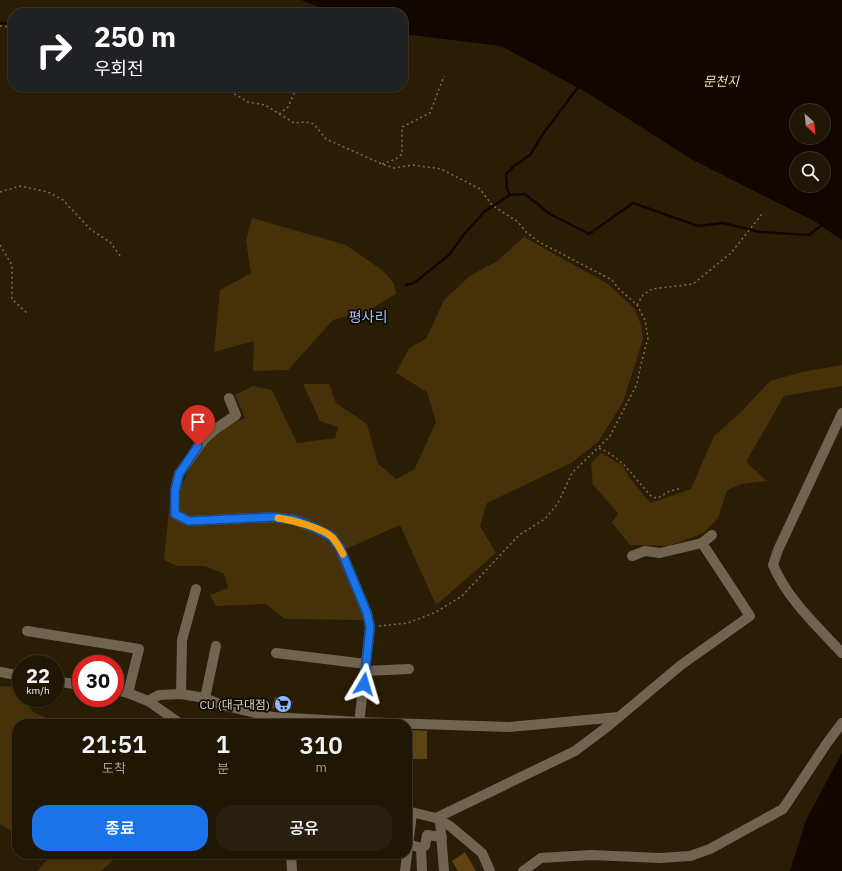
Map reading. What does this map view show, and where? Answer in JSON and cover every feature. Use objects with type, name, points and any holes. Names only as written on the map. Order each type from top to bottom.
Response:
[{"type":"street","points":[[229,398],[236,415],[204,439],[179,474],[175,491],[175,514],[189,521],[208,521],[252,517],[274,517],[295,520],[332,537],[340,548],[367,613],[370,627],[360,719]]},
{"type":"street","points":[[842,413],[778,550],[773,565],[780,580],[796,603],[842,653]]},
{"type":"street","points":[[632,556],[645,551],[660,554],[702,543],[712,535]]},
{"type":"street","points":[[438,820],[575,751],[619,717],[681,665],[750,616],[702,543]]},
{"type":"street","points":[[180,694],[182,640],[196,589]]},
{"type":"street","points":[[27,631],[139,649],[128,693]]},
{"type":"street","points":[[205,698],[216,646]]},
{"type":"street","points":[[276,653],[366,667],[409,668]]},
{"type":"street","points":[[0,672],[12,674]]},
{"type":"street","points":[[124,692],[148,701],[174,719]]},
{"type":"street","points":[[148,701],[159,695],[180,694],[205,698],[222,705],[273,717],[302,719]]},
{"type":"street","points":[[412,724],[509,727],[619,717]]},
{"type":"street","points":[[523,871],[541,858],[591,856],[660,858],[690,856],[710,849],[784,809],[827,742],[842,723]]},
{"type":"street","points":[[412,813],[438,820],[450,826],[482,853],[490,871]]},
{"type":"street","points":[[438,820],[442,837],[444,871]]},
{"type":"street","points":[[422,871],[422,848],[425,846],[428,835],[442,837]]},
{"type":"street","points":[[412,845],[422,848]]},
{"type":"street","points":[[291,859],[292,871]]},
{"type":"street","points":[[402,871],[403,859]]},
{"type":"street","points":[[405,871],[406,859]]},
{"type":"path","points":[[382,164],[396,159],[402,154],[402,127],[430,113],[444,76]]},
{"type":"path","points":[[231,92],[248,102],[265,105],[294,122],[314,124],[326,139],[382,164],[394,168],[413,165],[441,169],[480,189],[492,205],[518,222],[526,232],[539,242],[612,280],[618,288],[638,305],[645,320],[648,338],[637,384],[610,436],[572,473],[558,503],[545,519],[519,535],[462,596],[436,612],[408,623],[370,627]]},
{"type":"path","points":[[279,114],[288,107],[295,92]]},
{"type":"path","points":[[0,192],[20,186],[48,192],[63,200],[90,230],[110,242],[121,257]]},
{"type":"path","points":[[638,305],[643,295],[652,289],[693,284],[731,253],[762,214]]},
{"type":"path","points":[[0,245],[12,265],[12,299],[28,314]]},
{"type":"path","points":[[598,448],[610,453],[620,461],[652,497],[658,498],[670,491],[682,488]]},
{"type":"shaded area","points":[[252,218],[346,245],[382,270],[394,283],[396,294],[369,310],[333,320],[288,370],[253,371],[254,341],[214,352],[220,290],[251,273],[246,241]]},
{"type":"shaded area","points":[[524,237],[608,284],[635,309],[641,325],[643,339],[623,402],[598,442],[571,463],[487,503],[480,526],[496,553],[436,605],[400,525],[337,553],[365,620],[285,619],[266,604],[216,606],[210,595],[228,588],[224,574],[205,566],[177,566],[164,560],[172,477],[183,483],[194,459],[205,444],[224,427],[245,418],[235,395],[253,386],[272,390],[297,443],[335,438],[338,427],[320,421],[303,384],[329,384],[336,403],[367,424],[378,464],[396,479],[414,470],[436,422],[427,392],[396,373],[409,348],[426,339],[444,300],[471,275],[496,262]]},
{"type":"shaded area","points":[[842,365],[842,386],[784,396],[746,462],[767,481],[741,484],[727,490],[718,518],[704,533],[669,546],[630,545],[612,523],[618,513],[593,485],[591,463],[601,453],[622,465],[632,481],[650,503],[691,489],[714,436],[741,412],[770,381],[802,372]]},
{"type":"shaded area","points":[[0,686],[12,687],[12,707],[30,707],[33,712],[49,719],[12,719],[12,831],[0,824]]},
{"type":"shaded area","points":[[48,859],[115,859],[101,871],[37,871]]},
{"type":"water","name":"문천지","points":[[301,0],[842,0],[842,240],[814,221],[693,160],[586,92],[501,46],[408,35],[408,8],[321,8]]},
{"type":"water","points":[[842,753],[842,871],[790,871],[806,820]]},
{"type":"building","name":"CU (대구대점)","points":[[275,697],[293,701],[291,710],[272,708]]},
{"type":"building","points":[[412,730],[427,731],[427,759],[412,759]]},
{"type":"building","points":[[465,852],[476,871],[458,871],[452,861]]},
{"type":"waterway","points":[[0,23],[8,23]]},
{"type":"waterway","points":[[510,195],[507,189],[506,174],[514,166],[530,155],[543,134],[579,86]]},
{"type":"waterway","points":[[406,285],[414,283],[449,255],[465,233],[485,211],[510,195],[525,194],[550,214],[589,234],[633,203],[698,226],[723,223],[760,232],[809,235],[824,223]]},
{"type":"slow traffic","points":[[278,518],[295,520],[332,537],[343,554]]},
{"type":"place","name":"CU (대구대점)","points":[[283,704]]},
{"type":"district","name":"평사리","points":[[368,317]]},
{"type":"route","points":[[198,446],[179,474],[175,491],[175,514],[189,521],[208,521],[252,517],[274,517],[295,520],[332,537],[340,548],[367,613],[370,627],[364,684]]}]
